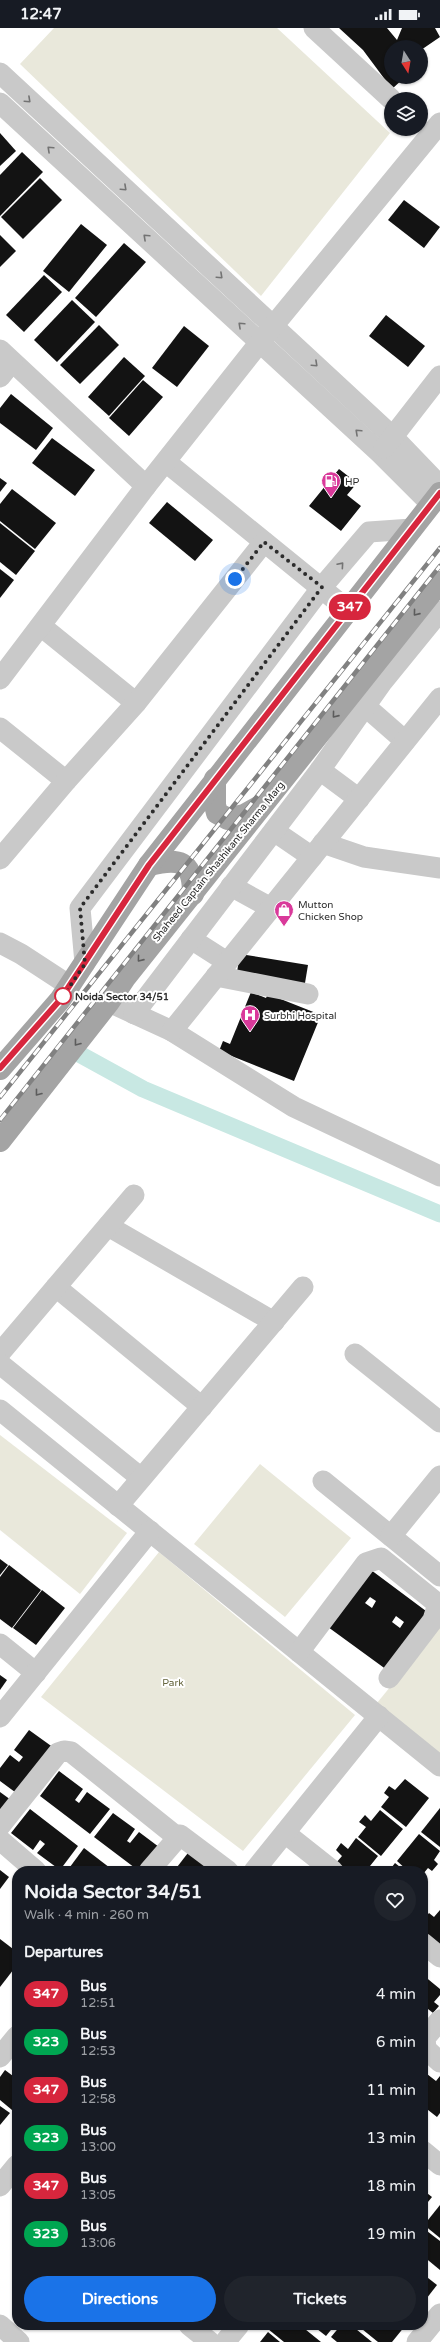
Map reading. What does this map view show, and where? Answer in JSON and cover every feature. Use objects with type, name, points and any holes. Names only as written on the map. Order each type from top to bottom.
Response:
[{"type":"main road","points":[[8,1058],[65,993],[149,865],[437,495]]},
{"type":"main road","name":"Shaheed Captain Shashikant Sharma Marg","points":[[0,1141],[109,1002],[125,978],[440,582]]},
{"type":"main road","points":[[215,779],[217,813],[228,819],[244,815],[263,805]]},
{"type":"main road","points":[[149,865],[164,861],[183,863],[193,878],[192,894]]},
{"type":"street","points":[[314,28],[384,93]]},
{"type":"street","points":[[0,73],[274,326],[387,445],[437,495]]},
{"type":"street","points":[[0,103],[260,342],[387,445]]},
{"type":"street","points":[[4,666],[41,626],[146,486],[430,128]]},
{"type":"street","points":[[4,363],[146,486]]},
{"type":"street","points":[[387,445],[440,376]]},
{"type":"street","points":[[166,462],[322,587],[348,610]]},
{"type":"street","points":[[85,964],[80,908],[322,587],[369,532],[412,529]]},
{"type":"street","points":[[0,859],[66,780],[136,702],[264,542]]},
{"type":"street","points":[[134,1014],[320,770],[365,706],[440,611]]},
{"type":"street","points":[[41,626],[136,702]]},
{"type":"street","points":[[172,1031],[440,698]]},
{"type":"street","points":[[365,706],[405,741]]},
{"type":"street","points":[[0,728],[66,780]]},
{"type":"street","points":[[320,770],[359,799]]},
{"type":"street","points":[[274,830],[318,850],[440,868]]},
{"type":"street","points":[[231,886],[271,908]]},
{"type":"street","points":[[191,939],[222,969],[308,994]]},
{"type":"street","points":[[0,943],[65,993]]},
{"type":"street","points":[[109,1002],[172,1031],[294,1107],[440,1176]]},
{"type":"street","points":[[0,1353],[134,1195]]},
{"type":"street","points":[[108,1226],[274,1322]]},
{"type":"street","points":[[56,1287],[202,1407]]},
{"type":"street","points":[[118,1506],[303,1287]]},
{"type":"street","points":[[355,1354],[440,1422]]},
{"type":"street","points":[[0,1364],[141,1478]]},
{"type":"street","points":[[0,1410],[440,1766]]},
{"type":"street","points":[[391,1536],[440,1476]]},
{"type":"street","points":[[323,1481],[440,1576]]},
{"type":"street","points":[[0,1717],[150,1532]]},
{"type":"street","points":[[299,1652],[366,1563],[381,1558],[438,1604],[433,1620],[389,1678]]},
{"type":"street","points":[[0,1644],[36,1673]]},
{"type":"street","points":[[258,1866],[379,1716]]},
{"type":"street","points":[[0,1826],[58,1753],[64,1751],[71,1752],[178,1836],[221,1866]]},
{"type":"street","points":[[285,1833],[327,1866]]},
{"type":"street","points":[[153,1866],[178,1836]]},
{"type":"street","points":[[0,1840],[30,1866]]},
{"type":"street","points":[[428,1947],[440,1957]]},
{"type":"street","points":[[428,2034],[440,2020]]},
{"type":"street","points":[[428,2051],[440,2062]]},
{"type":"street","points":[[428,2155],[440,2165]]},
{"type":"street","points":[[428,2329],[440,2314]]},
{"type":"street","points":[[0,2325],[19,2342]]},
{"type":"street","points":[[195,2330],[210,2342]]},
{"type":"street","points":[[225,2342],[235,2330]]},
{"type":"street","points":[[417,2342],[427,2330]]},
{"type":"green space","points":[[54,28],[277,28],[384,127],[384,136],[388,136],[261,296],[20,64]]},
{"type":"green space","points":[[0,1435],[127,1533],[80,1594],[0,1530]]},
{"type":"green space","points":[[260,1464],[351,1538],[285,1617],[194,1544]]},
{"type":"green space","name":"Park","points":[[159,1552],[355,1715],[243,1851],[41,1697]]},
{"type":"green space","points":[[440,1626],[440,1754],[377,1703]]},
{"type":"building","points":[[339,28],[387,28],[397,40],[384,40],[384,78],[363,50]]},
{"type":"building","points":[[402,28],[435,28],[440,37],[428,45],[428,40],[397,40]]},
{"type":"building","points":[[388,84],[397,84],[392,89]]},
{"type":"building","points":[[0,133],[16,151],[0,166]]},
{"type":"building","points":[[22,152],[43,172],[0,216],[0,175]]},
{"type":"building","points":[[40,178],[62,200],[23,239],[1,217]]},
{"type":"building","points":[[404,200],[440,227],[424,248],[388,220]]},
{"type":"building","points":[[81,224],[107,245],[69,292],[43,271]]},
{"type":"building","points":[[0,235],[16,251],[0,267]]},
{"type":"building","points":[[124,243],[146,262],[96,317],[75,298]]},
{"type":"building","points":[[44,275],[62,292],[24,332],[6,315]]},
{"type":"building","points":[[72,300],[95,322],[57,362],[34,340]]},
{"type":"building","points":[[386,315],[425,346],[408,367],[369,336]]},
{"type":"building","points":[[99,325],[119,345],[80,384],[60,365]]},
{"type":"building","points":[[184,326],[209,346],[177,387],[152,368]]},
{"type":"building","points":[[124,357],[145,376],[109,416],[88,397]]},
{"type":"building","points":[[143,380],[163,397],[129,436],[109,418]]},
{"type":"building","points":[[11,394],[53,428],[36,450],[0,423],[0,408]]},
{"type":"building","points":[[52,438],[95,470],[75,496],[32,463]]},
{"type":"building","points":[[339,469],[357,483],[347,495],[361,506],[341,531],[309,506]]},
{"type":"building","points":[[0,478],[7,483],[0,492]]},
{"type":"building","points":[[12,489],[56,523],[35,549],[0,521],[0,504]]},
{"type":"building","points":[[167,502],[213,540],[195,561],[149,523]]},
{"type":"building","points":[[0,523],[35,551],[16,575],[0,562]]},
{"type":"building","points":[[0,569],[14,580],[0,598]]},
{"type":"building","points":[[240,954],[308,965],[304,989],[236,978]]},
{"type":"building","points":[[251,992],[266,998],[268,994],[321,1015],[294,1081],[219,1051],[223,1041],[230,1044]]},
{"type":"building","points":[[0,1559],[8,1565],[0,1575]]},
{"type":"building","points":[[9,1565],[41,1590],[12,1628],[0,1619],[0,1577]]},
{"type":"building","points":[[371,1570],[430,1614],[387,1670],[328,1627]],"holes":[[[370,1597],[376,1601],[372,1608],[365,1603]],[[396,1616],[404,1622],[400,1628],[392,1622]]]},
{"type":"building","points":[[42,1590],[65,1608],[36,1645],[13,1628]]},
{"type":"building","points":[[0,1675],[7,1680],[0,1690]]},
{"type":"building","points":[[29,1730],[54,1748],[19,1795],[0,1781],[0,1768],[10,1755],[19,1762],[23,1757],[14,1750]]},
{"type":"building","points":[[59,1771],[83,1789],[75,1800],[79,1803],[87,1792],[110,1809],[90,1834],[40,1796]]},
{"type":"building","points":[[405,1779],[429,1798],[406,1827],[381,1807],[389,1797],[384,1793],[389,1786],[395,1790]]},
{"type":"building","points":[[0,1792],[11,1800],[0,1814]]},
{"type":"building","points":[[440,1808],[440,1847],[421,1832]]},
{"type":"building","points":[[30,1809],[78,1846],[63,1866],[55,1866],[37,1853],[45,1844],[40,1840],[33,1850],[11,1833]]},
{"type":"building","points":[[380,1810],[403,1829],[381,1856],[358,1837],[366,1827],[359,1822],[365,1815],[371,1821]]},
{"type":"building","points":[[113,1813],[135,1829],[127,1841],[130,1843],[139,1832],[163,1850],[145,1866],[132,1866],[94,1837]]},
{"type":"building","points":[[419,1834],[440,1851],[434,1860],[438,1864],[432,1871],[428,1868],[428,1866],[402,1866],[397,1861]]},
{"type":"building","points":[[356,1838],[378,1856],[370,1866],[339,1866],[336,1863],[342,1856],[336,1850],[341,1843],[348,1849]]},
{"type":"building","points":[[84,1848],[107,1866],[71,1866]]},
{"type":"building","points":[[191,1849],[207,1866],[178,1866]]},
{"type":"building","points":[[0,1870],[9,1877],[0,1889]]},
{"type":"building","points":[[440,1910],[440,1949],[428,1939],[428,1914],[429,1913],[434,1917]]},
{"type":"building","points":[[0,1939],[12,1948],[12,1971],[0,1987]]},
{"type":"building","points":[[428,1979],[440,1989],[440,1995],[434,2002],[439,2006],[433,2013],[428,2009]]},
{"type":"building","points":[[5,2070],[12,2075],[12,2110],[0,2100],[0,2077]]},
{"type":"building","points":[[428,2075],[436,2081],[440,2076],[440,2113],[437,2117],[428,2110]]},
{"type":"building","points":[[0,2106],[10,2113],[0,2125]]},
{"type":"building","points":[[428,2194],[432,2197],[428,2202]]},
{"type":"building","points":[[440,2205],[440,2238],[428,2228],[428,2220]]},
{"type":"building","points":[[428,2232],[440,2241],[440,2270],[428,2260]]},
{"type":"building","points":[[428,2278],[437,2285],[428,2297]]},
{"type":"building","points":[[269,2330],[306,2330],[321,2342],[284,2342]]},
{"type":"building","points":[[318,2330],[331,2330],[326,2336]]},
{"type":"building","points":[[337,2330],[357,2330],[372,2342],[337,2342],[331,2337]]},
{"type":"building","points":[[363,2330],[402,2330],[392,2342],[378,2342]]},
{"type":"building","points":[[268,2332],[280,2342],[260,2342]]},
{"type":"waterway","points":[[72,1050],[143,1089],[440,1214]]},
{"type":"railway","points":[[0,1097],[440,548]]},
{"type":"railway","points":[[0,1120],[440,566]]},
{"type":"bus line","name":"347","points":[[0,1068],[60,1000],[149,865],[440,493]]},
{"type":"place","name":"HP","points":[[331,498]]},
{"type":"place","name":"Mutton Chicken Shop","points":[[284,927]]},
{"type":"place","name":"Noida Sector 34/51","points":[[63,996]]},
{"type":"place","name":"Surbhi Hospital","points":[[250,1032]]},
{"type":"route","points":[[63,996],[85,964],[80,908],[322,587],[264,542],[235,579]]}]
